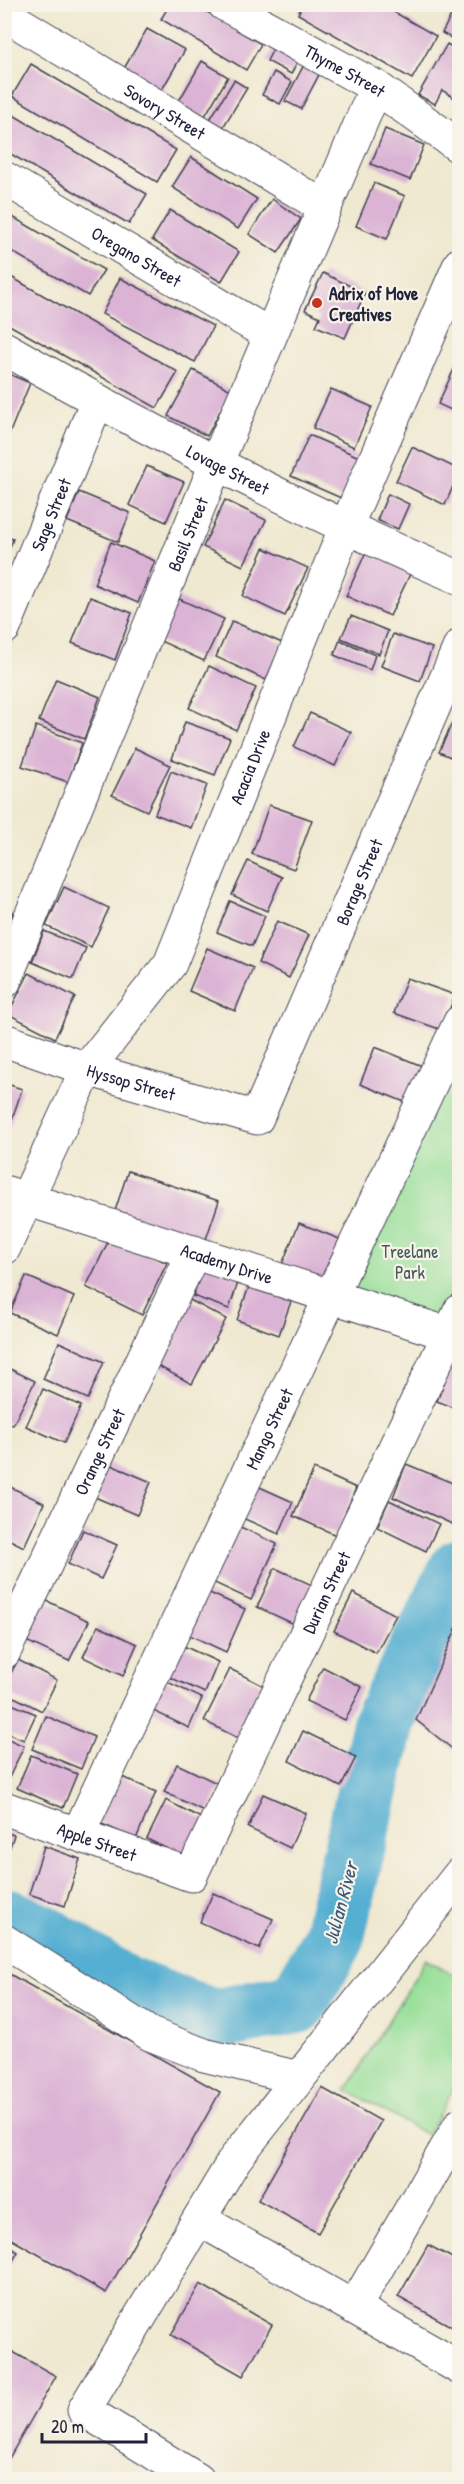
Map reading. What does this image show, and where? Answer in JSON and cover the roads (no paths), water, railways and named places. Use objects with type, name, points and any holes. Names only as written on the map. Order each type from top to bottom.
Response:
[{"type":"street","points":[[4,14],[10,4]]},
{"type":"street","name":"Thyme Street","points":[[224,4],[376,87],[459,147]]},
{"type":"street","name":"Sovory Street","points":[[4,14],[324,207]]},
{"type":"street","name":"Basil Street","points":[[4,982],[216,464],[376,87]]},
{"type":"street","name":"Oregano Street","points":[[4,178],[270,335]]},
{"type":"street","name":"Acacia Drive","points":[[4,1248],[16,1195],[87,1069],[170,964],[345,529],[459,264]]},
{"type":"street","name":"Lovage Street","points":[[4,348],[97,402],[216,464],[345,529],[459,578]]},
{"type":"street","name":"Sage Street","points":[[4,628],[97,402]]},
{"type":"street","name":"Borage Street","points":[[258,1118],[459,646]]},
{"type":"street","name":"Mango Street","points":[[78,1834],[459,1022]]},
{"type":"street","name":"Hyssop Street","points":[[4,1040],[87,1069],[258,1118]]},
{"type":"street","name":"Academy Drive","points":[[16,1195],[331,1296],[454,1322]]},
{"type":"street","name":"Orange Street","points":[[4,1652],[194,1252]]},
{"type":"street","name":"Durian Street","points":[[191,1875],[454,1322]]},
{"type":"street","name":"Apple Street","points":[[4,1808],[191,1875]]},
{"type":"street","points":[[198,2480],[84,2410],[235,2159],[459,1874]]},
{"type":"street","points":[[4,1941],[150,2034],[204,2055],[299,2078]]},
{"type":"street","points":[[355,2306],[459,2124]]},
{"type":"street","points":[[199,2219],[459,2367]]},
{"type":"waterway","name":"Julian River","points":[[4,1918],[41,1934],[125,1987],[214,2020],[297,2003],[333,1940],[384,1721],[460,1569]]},
{"type":"place","name":"Adrix of Move Creatives","points":[[317,303]]},
{"type":"park label","name":"Treelane Park","points":[[410,1261]]}]
